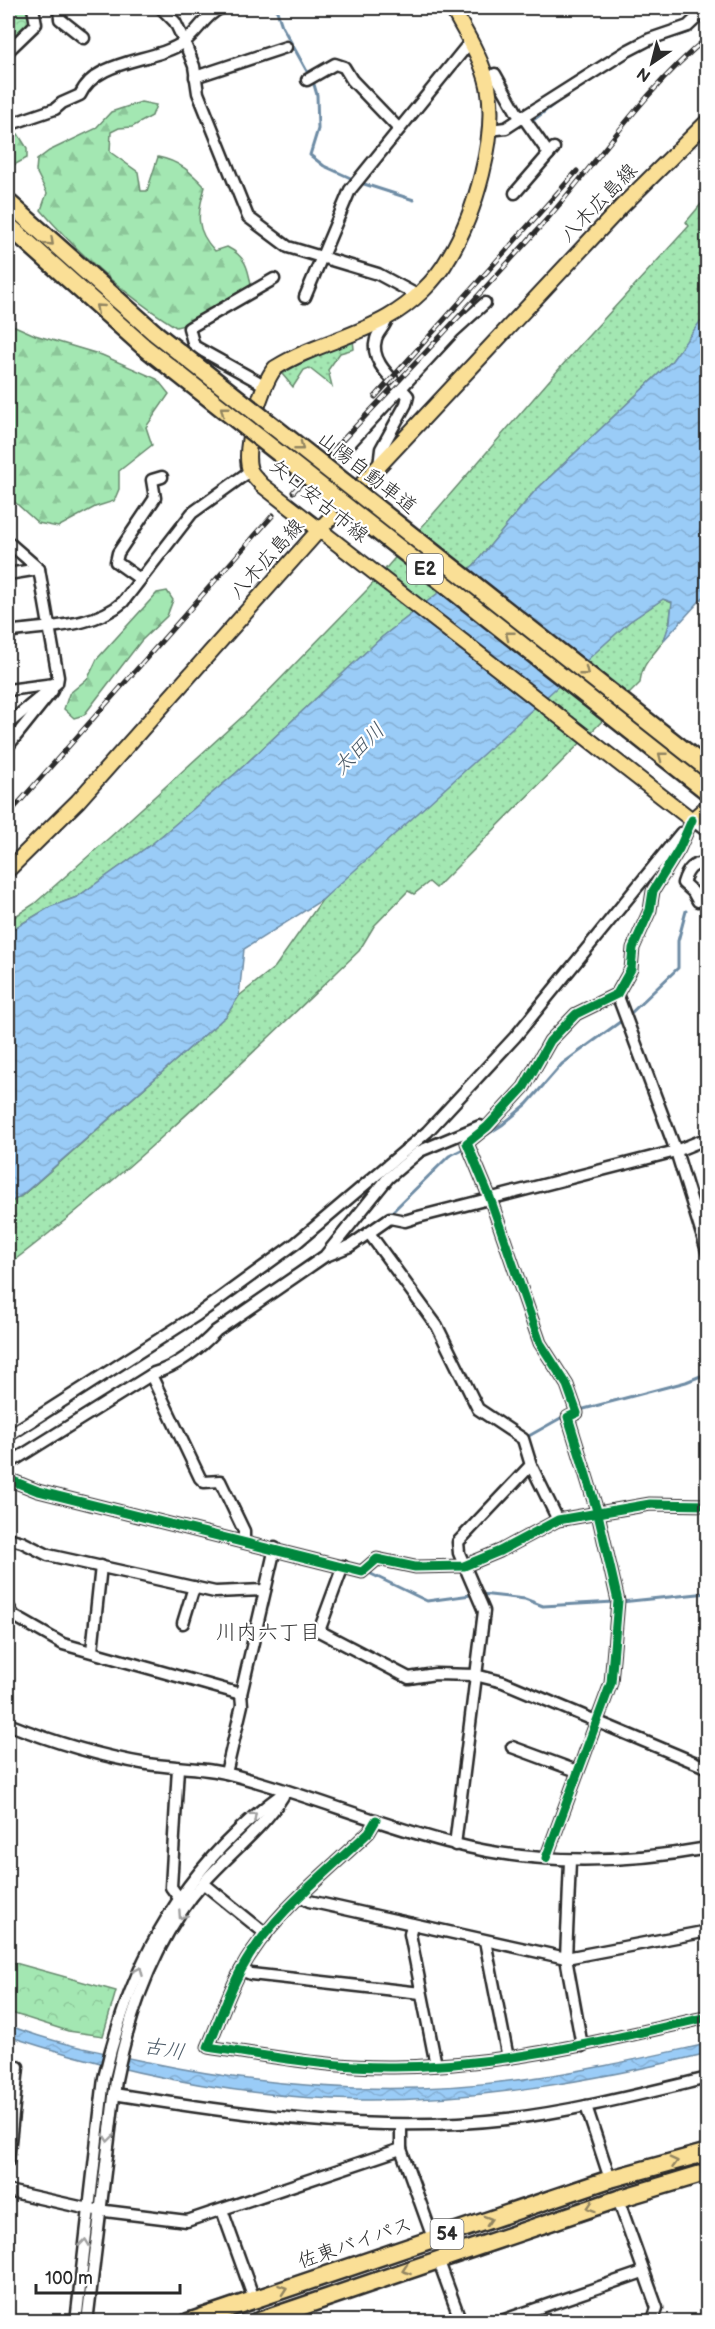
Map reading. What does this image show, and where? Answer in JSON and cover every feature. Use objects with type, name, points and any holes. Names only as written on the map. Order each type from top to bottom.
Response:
[{"type":"highway","name":"山陽自動車道","points":[[8,202],[155,333],[708,769]]},
{"type":"highway","name":"山陽自動車道","points":[[8,225],[143,346],[708,792]]},
{"type":"highway","name":"佐東バイパス","points":[[188,2322],[610,2179],[708,2152]]},
{"type":"highway","name":"54","points":[[259,2321],[618,2199],[708,2172]]},
{"type":"main road","name":"矢口安古市線","points":[[452,8],[470,42],[488,86],[490,130],[481,178],[457,243],[439,273],[417,295],[387,318],[288,360],[275,368],[264,385],[249,447],[250,471],[262,485],[326,532],[688,817]]},
{"type":"main road","name":"八木広島線","points":[[8,870],[78,801],[326,532],[379,466],[622,206],[708,121]]},
{"type":"main road","points":[[688,817],[708,806]]},
{"type":"street","points":[[8,51],[36,24],[33,8]]},
{"type":"street","points":[[59,8],[60,18],[84,38]]},
{"type":"street","points":[[161,8],[175,22],[184,41],[198,93],[248,218],[288,247],[378,274],[417,295]]},
{"type":"street","points":[[8,125],[55,109],[62,103],[80,95],[86,83],[114,67],[184,41],[221,8]]},
{"type":"street","points":[[490,130],[506,128],[627,51],[650,39],[688,27],[707,8]]},
{"type":"street","points":[[305,297],[356,182],[470,42]]},
{"type":"street","points":[[195,78],[286,47]]},
{"type":"street","points":[[307,80],[334,64],[344,67],[352,80],[399,129]]},
{"type":"street","points":[[495,74],[517,113],[523,117],[551,151],[515,193]]},
{"type":"street","points":[[264,385],[194,346],[189,328],[274,279]]},
{"type":"street","points":[[340,454],[453,332],[485,303]]},
{"type":"street","points":[[379,466],[381,449],[406,404],[408,396],[380,365],[374,351],[376,337],[387,318]]},
{"type":"street","points":[[8,632],[94,619],[111,613],[123,602],[192,513],[250,471]]},
{"type":"street","points":[[140,579],[116,562],[118,553],[155,498],[152,480],[162,477]]},
{"type":"street","points":[[8,542],[39,569],[50,625],[57,683],[8,746]]},
{"type":"street","points":[[8,574],[39,569]]},
{"type":"street","points":[[12,690],[57,683]]},
{"type":"street","points":[[8,724],[57,683]]},
{"type":"street","points":[[12,690],[25,697],[24,709]]},
{"type":"street","points":[[8,1436],[197,1315],[296,1243],[428,1132],[515,1037],[639,886],[688,817],[708,799]]},
{"type":"street","points":[[688,817],[708,832]]},
{"type":"street","points":[[546,1858],[577,1771],[598,1724],[611,1683],[618,1601],[598,1514],[568,1417],[578,1413],[567,1386],[540,1343],[490,1198],[467,1143],[501,1114],[524,1087],[550,1041],[576,1014],[617,994],[631,969],[633,948],[650,910],[653,891],[679,849],[688,817]]},
{"type":"street","points":[[698,901],[693,892],[683,883],[692,865],[708,864]]},
{"type":"street","points":[[617,994],[676,1150],[708,1254]]},
{"type":"street","points":[[325,1256],[388,1178],[420,1151],[467,1133],[501,1114]]},
{"type":"street","points":[[8,1464],[151,1375],[164,1371],[206,1342],[216,1331],[325,1256],[350,1246],[390,1218],[405,1221],[676,1150],[708,1138]]},
{"type":"street","points":[[369,1233],[437,1326],[478,1409],[524,1439],[531,1465],[558,1520]]},
{"type":"street","points":[[151,1375],[200,1478],[204,1482],[220,1481],[244,1531],[244,1541]]},
{"type":"street","points":[[455,1845],[484,1611],[459,1553],[459,1540],[531,1465]]},
{"type":"street","points":[[8,1479],[38,1491],[275,1548],[362,1572],[377,1559],[415,1567],[465,1566],[500,1551],[558,1520],[650,1504],[706,1508]]},
{"type":"street","points":[[8,1538],[48,1555],[215,1592],[265,1590]]},
{"type":"street","points":[[226,1773],[242,1705],[241,1694],[275,1548]]},
{"type":"street","points":[[92,1651],[101,1566]]},
{"type":"street","points":[[343,1566],[319,1631],[409,1678],[435,1674],[476,1674],[503,1682],[598,1724],[707,1767]]},
{"type":"street","points":[[183,1623],[194,1587]]},
{"type":"street","points":[[8,1606],[14,1616],[50,1638],[241,1694]]},
{"type":"street","points":[[8,1724],[85,1751],[178,1768],[226,1773],[455,1845],[570,1861],[645,1857],[708,1848]]},
{"type":"street","points":[[512,1747],[577,1771]]},
{"type":"street","points":[[178,1768],[171,1887],[179,1898]]},
{"type":"street","points":[[76,2322],[114,2094],[117,2046],[130,1989],[156,1932],[200,1869],[233,1834],[286,1791]]},
{"type":"street","points":[[87,2322],[104,2078],[139,1993],[164,1941],[203,1883],[271,1815],[286,1791]]},
{"type":"street","points":[[376,1820],[369,1832],[301,1896],[266,1934],[241,1970],[208,2047],[294,2060],[393,2067],[508,2058],[582,2046],[708,2017]]},
{"type":"street","points":[[570,1861],[566,1958],[582,2046]]},
{"type":"street","points":[[203,1883],[266,1934]]},
{"type":"street","points":[[301,1896],[309,1901],[566,1958],[708,1931]]},
{"type":"street","points":[[412,1924],[410,1934],[436,2064]]},
{"type":"street","points":[[485,1941],[508,2058]]},
{"type":"street","points":[[241,1970],[251,1974],[421,1993]]},
{"type":"street","points":[[8,2063],[18,2067],[10,2113],[8,2161]]},
{"type":"street","points":[[114,2094],[234,2113],[401,2125],[507,2119],[586,2106],[708,2078]]},
{"type":"street","points":[[586,2106],[610,2179]]},
{"type":"street","points":[[401,2125],[401,2149],[433,2238]]},
{"type":"street","points":[[8,2191],[94,2209],[187,2222],[401,2149]]},
{"type":"street","points":[[618,2199],[657,2308],[654,2317],[648,2322]]},
{"type":"street","points":[[222,2210],[254,2299]]},
{"type":"street","points":[[438,2259],[461,2322]]},
{"type":"street","points":[[498,2322],[643,2272]]},
{"type":"green space","points":[[8,8],[30,8],[33,21],[8,45]]},
{"type":"green space","points":[[141,102],[156,105],[152,116],[132,127],[119,128],[111,132],[110,152],[138,172],[141,191],[147,191],[158,157],[178,164],[195,177],[205,187],[199,214],[204,236],[215,251],[227,247],[242,258],[247,267],[251,285],[236,299],[216,312],[176,327],[139,302],[104,274],[41,210],[47,193],[36,171],[37,160],[49,151],[95,129],[111,112]]},
{"type":"green space","points":[[18,134],[27,148],[27,158],[10,167],[8,176],[8,137]]},
{"type":"green space","points":[[707,197],[707,319],[699,324],[671,362],[534,492],[474,565],[382,637],[236,773],[153,843],[77,897],[50,907],[8,932],[8,921],[34,904],[253,707],[367,590],[580,345],[689,226],[686,222]]},
{"type":"green space","points":[[8,323],[35,335],[102,355],[157,379],[169,394],[146,427],[152,445],[119,471],[119,489],[114,501],[95,507],[58,527],[38,523],[8,496]]},
{"type":"green space","points":[[353,339],[354,349],[340,353],[328,370],[332,386],[309,368],[304,370],[293,387],[282,374],[318,353]]},
{"type":"green space","points":[[167,591],[173,600],[167,616],[141,641],[84,715],[74,718],[64,709],[69,694],[88,678],[97,659],[157,593]]},
{"type":"green space","points":[[663,599],[672,603],[668,628],[663,641],[645,665],[640,683],[436,888],[429,882],[414,894],[408,891],[374,926],[359,951],[231,1073],[100,1191],[8,1265],[8,1204],[23,1195],[226,1016],[239,996],[275,967],[322,900],[354,869],[629,622]]},
{"type":"green space","points":[[8,1961],[116,1991],[103,2036],[68,2031],[8,2012]]},
{"type":"water","name":"太田川","points":[[707,319],[707,593],[664,640],[670,622],[672,602],[663,599],[629,622],[322,900],[244,949],[239,996],[226,1016],[22,1195],[8,1204],[8,932],[50,907],[77,897],[153,843],[236,773],[382,637],[474,565],[534,492],[671,362],[699,323]]},
{"type":"water","points":[[8,2025],[77,2046],[194,2071],[288,2084],[335,2087],[430,2088],[477,2085],[570,2072],[707,2044],[708,2053],[579,2080],[492,2093],[361,2100],[226,2089],[138,2072],[8,2036]]},
{"type":"waterway","points":[[276,8],[282,26],[309,75]]},
{"type":"waterway","points":[[626,58],[652,44],[688,32],[708,15]]},
{"type":"waterway","points":[[313,81],[317,95],[318,129],[310,155],[324,166],[355,180]]},
{"type":"waterway","points":[[532,121],[569,93]]},
{"type":"waterway","points":[[361,183],[414,200]]},
{"type":"waterway","points":[[699,897],[708,894]]},
{"type":"waterway","points":[[631,1013],[678,968],[678,941],[686,911]]},
{"type":"waterway","points":[[480,1139],[502,1125],[527,1104],[562,1064],[624,1019]]},
{"type":"waterway","points":[[392,1212],[449,1156],[465,1148]]},
{"type":"waterway","points":[[228,1330],[241,1320]]},
{"type":"waterway","points":[[580,1410],[686,1382],[708,1373]]},
{"type":"waterway","points":[[506,1422],[527,1437],[566,1415]]},
{"type":"waterway","points":[[27,1458],[39,1451]]},
{"type":"waterway","points":[[369,1573],[427,1601],[471,1595]]},
{"type":"waterway","points":[[621,1602],[708,1593]]},
{"type":"waterway","points":[[481,1594],[525,1599],[543,1606],[614,1602]]},
{"type":"railway","points":[[293,492],[517,253],[568,195],[644,101],[685,57],[708,37]]},
{"type":"railway","points":[[375,397],[577,171]]},
{"type":"railway","points":[[8,815],[273,515]]},
{"type":"cycle path","points":[[546,1858],[611,1683],[618,1601],[598,1514],[568,1417],[577,1413],[567,1385],[540,1343],[490,1198],[467,1143],[487,1127],[524,1087],[550,1041],[576,1014],[617,994],[631,969],[633,948],[650,910],[653,891],[679,849],[692,820]]},
{"type":"cycle path","points":[[8,1479],[38,1491],[362,1572],[377,1559],[415,1567],[464,1566],[500,1551],[558,1520],[650,1504],[708,1505]]},
{"type":"cycle path","points":[[376,1820],[369,1832],[283,1914],[253,1950],[236,1979],[208,2047],[347,2066],[434,2066],[552,2051],[708,2017]]},
{"type":"district","name":"川内六丁目","points":[[268,1632]]},
{"type":"water label","name":"古川","points":[[164,2049]]}]
